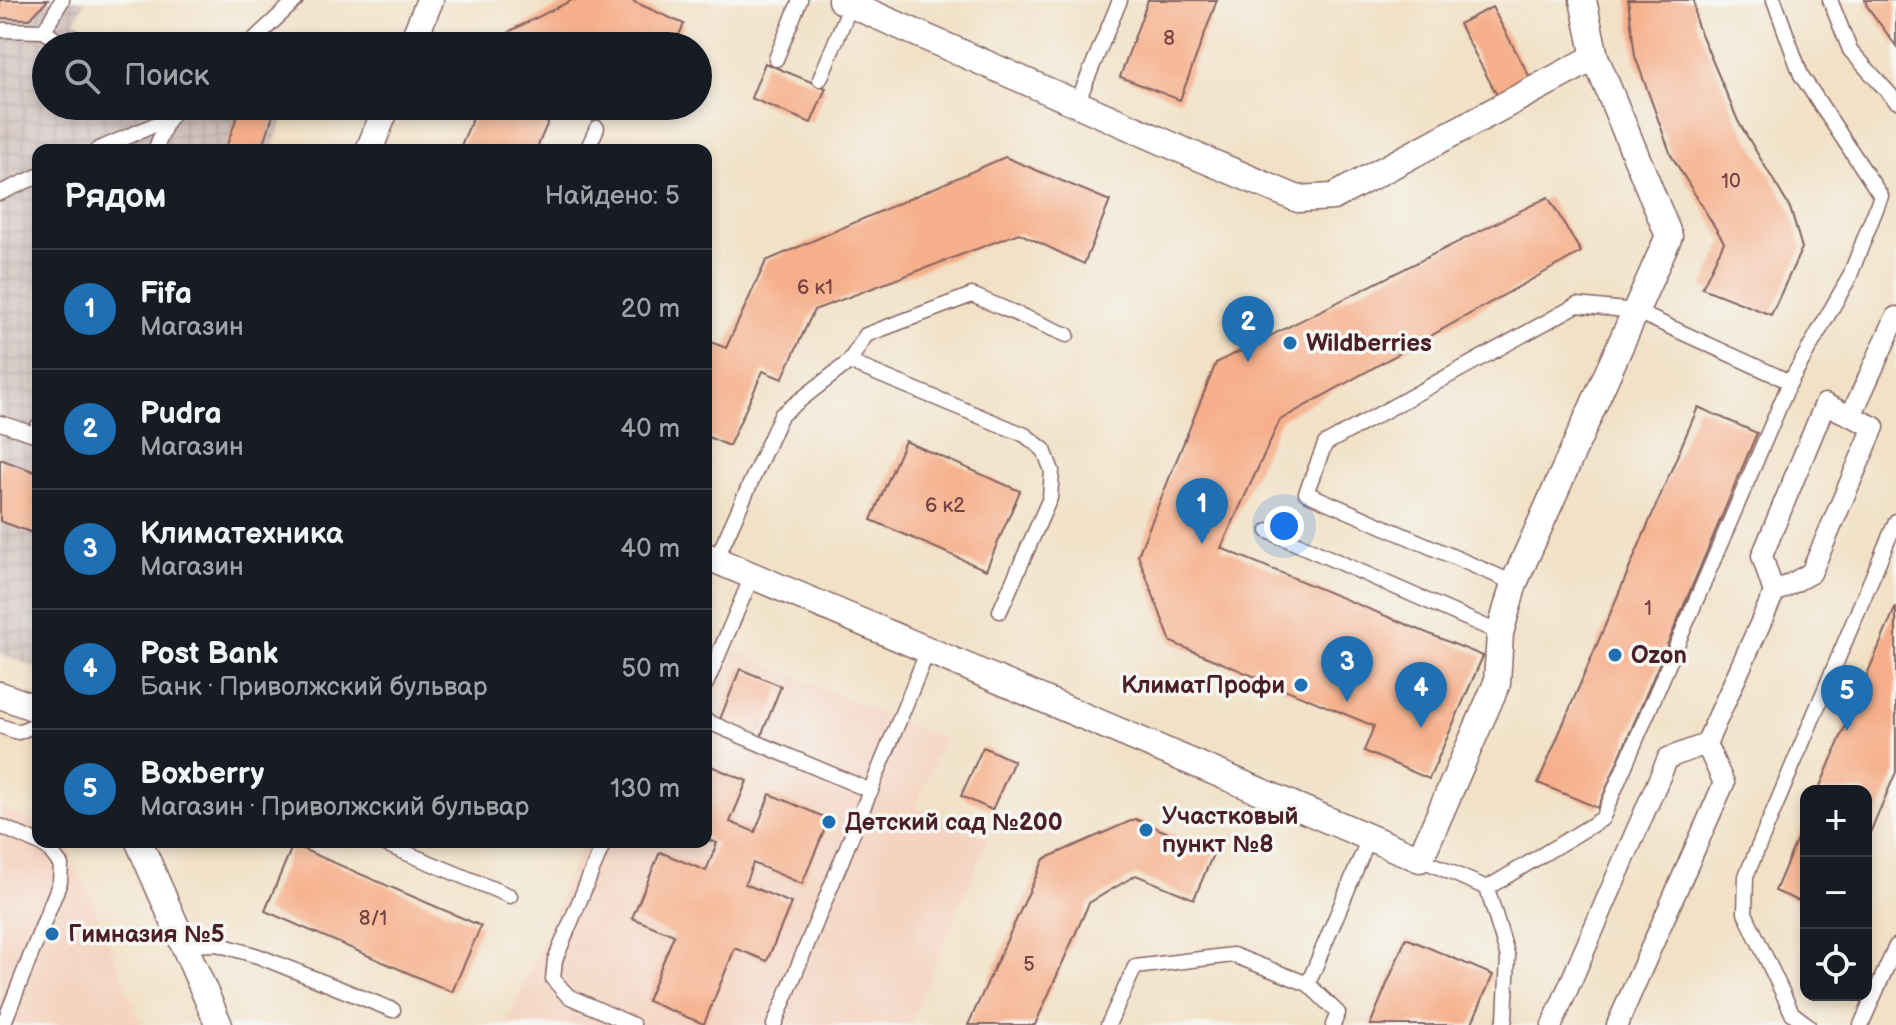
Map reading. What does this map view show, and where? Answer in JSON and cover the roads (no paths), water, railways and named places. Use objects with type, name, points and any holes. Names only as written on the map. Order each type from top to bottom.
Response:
[{"type":"street","points":[[417,32],[430,0]]},
{"type":"street","points":[[712,558],[1420,859],[1497,683],[1500,633],[1514,583],[1669,236],[1595,57],[1583,0]]},
{"type":"street","points":[[846,2],[1298,199],[1333,197],[1595,57]]},
{"type":"street","points":[[371,144],[381,120]]},
{"type":"street","points":[[1851,416],[1896,317]]},
{"type":"street","points":[[1552,1025],[1668,758],[1706,744],[1774,593],[1811,573],[1874,427],[1825,404],[1762,556],[1774,593]]},
{"type":"street","points":[[0,695],[32,707]]},
{"type":"street","points":[[1617,1025],[1724,783],[1706,744]]},
{"type":"street","points":[[142,848],[219,1025]]},
{"type":"lane","points":[[0,30],[44,31],[62,0]]},
{"type":"lane","points":[[262,32],[296,0]]},
{"type":"lane","points":[[776,59],[800,0]]},
{"type":"lane","points":[[1077,103],[1120,0]]},
{"type":"lane","points":[[1487,888],[1602,819],[1790,382],[1849,278],[1881,196],[1801,75],[1774,0]]},
{"type":"lane","points":[[1830,0],[1850,50],[1896,101]]},
{"type":"lane","points":[[820,79],[846,2]]},
{"type":"lane","points":[[111,144],[166,120]]},
{"type":"lane","points":[[158,144],[168,120]]},
{"type":"lane","points":[[590,144],[597,128]]},
{"type":"lane","points":[[0,193],[32,179]]},
{"type":"lane","points":[[712,556],[781,415],[849,362],[866,335],[972,295],[1067,335]]},
{"type":"lane","points":[[1514,583],[1306,493],[1325,444],[1577,305],[1635,311],[1790,382]]},
{"type":"lane","points":[[849,362],[1025,435],[1044,450],[1052,471],[1050,498],[1000,611]]},
{"type":"lane","points":[[0,423],[32,433]]},
{"type":"lane","points":[[1808,1025],[1792,1013],[1745,913],[1746,876],[1896,521]]},
{"type":"lane","points":[[1268,531],[1500,633]]},
{"type":"lane","points":[[712,670],[752,576]]},
{"type":"lane","points":[[774,1025],[928,650]]},
{"type":"lane","points":[[712,724],[871,791]]},
{"type":"lane","points":[[0,726],[18,732],[32,726]]},
{"type":"lane","points":[[0,826],[32,840]]},
{"type":"lane","points":[[1308,984],[1369,838]]},
{"type":"lane","points":[[3,1025],[60,882],[61,865],[48,848]]},
{"type":"lane","points":[[394,848],[510,896]]},
{"type":"lane","points":[[602,848],[555,960],[553,979],[568,996],[633,1025]]},
{"type":"lane","points":[[1420,859],[1487,888],[1508,957],[1505,1019],[1502,1025]]},
{"type":"lane","points":[[184,945],[217,944],[258,956],[393,1010]]},
{"type":"lane","points":[[1861,1025],[1896,946]]},
{"type":"lane","points":[[1108,1025],[1135,967],[1233,955],[1308,984],[1338,1013],[1333,1025]]},
{"type":"place","name":"Wildberries","points":[[1290,343]]},
{"type":"place","name":"Pudra","points":[[1248,362]]},
{"type":"place","name":"Fifa","points":[[1202,544]]},
{"type":"place","name":"Ozon","points":[[1615,655]]},
{"type":"place","name":"КлиматПрофи","points":[[1301,685]]},
{"type":"place","name":"Климатехника","points":[[1347,702]]},
{"type":"place","name":"Post Bank","points":[[1421,728]]},
{"type":"place","name":"Boxberry","points":[[1847,731]]},
{"type":"place","name":"Детский сад №200","points":[[829,822]]},
{"type":"place","name":"Участковый пункт №8","points":[[1146,830]]},
{"type":"place","name":"Гимназия №5","points":[[52,934]]}]
